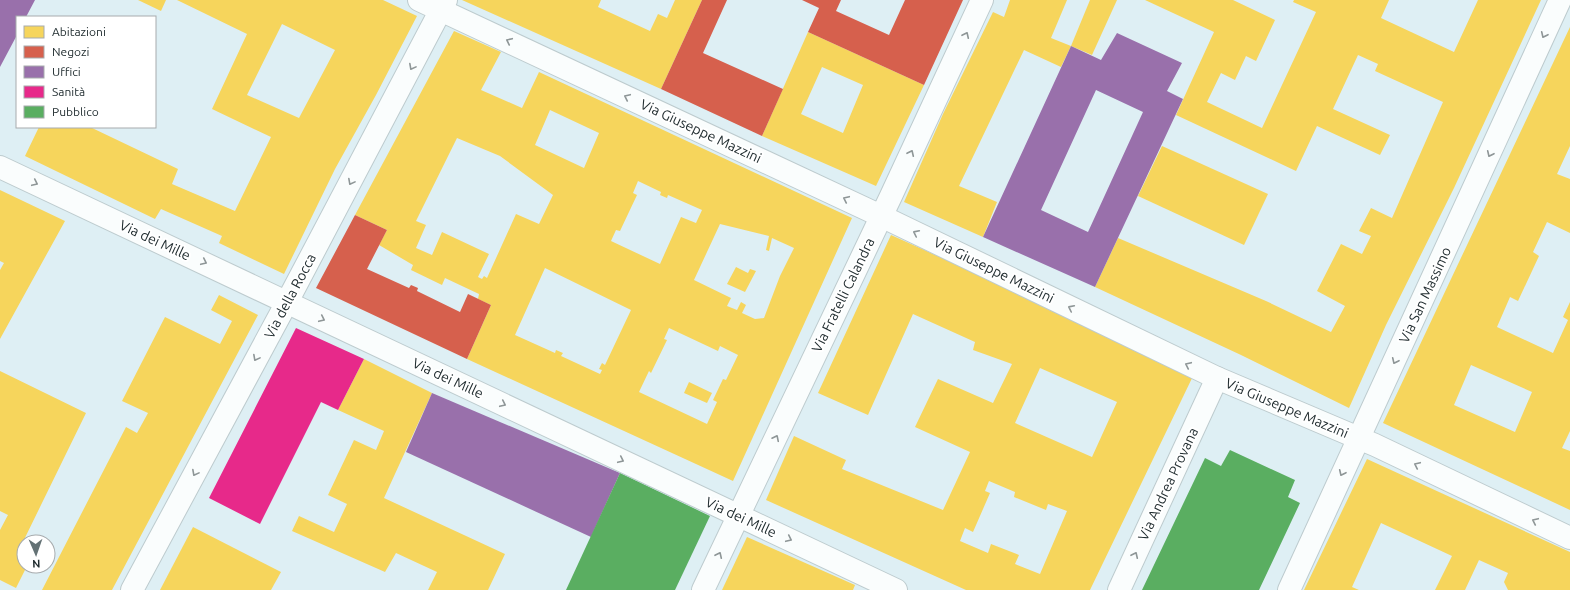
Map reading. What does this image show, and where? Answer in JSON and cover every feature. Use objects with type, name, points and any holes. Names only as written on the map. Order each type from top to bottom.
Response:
[{"type":"street","name":"Via Giuseppe Mazzini","points":[[419,0],[444,5],[1217,378],[1336,430],[1359,438],[1570,538]]},
{"type":"street","name":"Via Fratelli Calandra","points":[[703,590],[982,0]]},
{"type":"street","name":"Via San Massimo","points":[[1289,590],[1560,0]]},
{"type":"street","name":"Via della Rocca","points":[[132,590],[287,302],[444,5]]},
{"type":"street","name":"Via dei Mille","points":[[0,167],[896,590]]},
{"type":"street","name":"Via Andrea Provana","points":[[1119,590],[1217,378]]},
{"type":"building: Abitazioni","points":[[138,0],[166,0],[161,11]]},
{"type":"building: Abitazioni","points":[[177,0],[383,0],[417,16],[335,169],[284,274],[219,243],[222,236],[161,209],[155,219],[25,156],[39,128],[92,128],[178,169],[172,184],[235,211],[271,137],[212,109],[247,34]],"holes":[[[282,24],[335,50],[299,118],[247,95]]]},
{"type":"building: Abitazioni","points":[[462,0],[601,0],[598,7],[650,31],[658,14],[667,18],[675,0],[702,0],[661,89]]},
{"type":"building: Abitazioni","points":[[1010,0],[1067,0],[1051,38],[1071,46],[1061,67],[1024,50],[959,186],[997,202],[983,237],[904,202],[943,114],[993,12],[1004,17]]},
{"type":"building: Abitazioni","points":[[1090,0],[1117,0],[1092,55],[1071,46]]},
{"type":"building: Abitazioni","points":[[1145,0],[1233,0],[1275,20],[1256,61],[1246,56],[1235,80],[1221,73],[1207,102],[1262,128],[1316,12],[1293,2],[1294,0],[1389,0],[1381,18],[1454,52],[1478,0],[1541,0],[1454,188],[1386,325],[1349,408],[1241,355],[1095,287],[1118,238],[1266,301],[1331,332],[1345,306],[1317,291],[1341,244],[1362,254],[1371,236],[1359,231],[1371,208],[1392,218],[1443,102],[1375,71],[1378,64],[1358,55],[1333,109],[1390,135],[1380,155],[1317,126],[1296,171],[1176,115],[1214,32]]},
{"type":"building: Abitazioni","points":[[1570,27],[1570,146],[1557,174],[1570,179],[1570,233],[1547,222],[1533,252],[1539,256],[1518,301],[1510,297],[1497,327],[1553,353],[1568,320],[1563,317],[1570,302],[1570,431],[1562,448],[1570,451],[1570,510],[1383,423]],"holes":[[[1471,365],[1532,392],[1515,432],[1454,405]]]},
{"type":"building: Abitazioni","points":[[454,31],[501,52],[481,90],[522,108],[539,72],[852,218],[733,481],[467,359],[491,305],[478,299],[479,294],[445,278],[442,285],[411,270],[413,265],[379,245],[387,230],[355,215]],"holes":[[[550,110],[599,133],[584,168],[535,145]],[[457,138],[500,156],[553,195],[539,224],[516,214],[487,278],[484,276],[482,279],[478,277],[489,254],[442,232],[432,255],[416,248],[426,225],[416,221]],[[638,181],[661,192],[660,195],[667,198],[668,195],[702,210],[696,223],[681,217],[660,264],[611,241],[616,230],[620,231],[637,195],[633,193]],[[720,224],[769,236],[766,250],[769,251],[772,238],[794,248],[780,276],[764,318],[755,319],[742,313],[746,305],[741,302],[737,310],[727,306],[731,298],[694,280]],[[545,268],[631,310],[605,365],[602,363],[599,369],[602,370],[600,374],[561,356],[563,353],[556,350],[555,353],[515,335]],[[669,328],[718,351],[720,346],[738,355],[726,380],[723,379],[713,400],[717,402],[707,424],[639,392],[649,371],[651,373],[667,340],[664,339]]]},
{"type":"building: Abitazioni","points":[[808,32],[924,85],[876,186],[762,136]],"holes":[[[822,67],[863,85],[843,133],[801,114]]]},
{"type":"building: Abitazioni","points":[[1162,146],[1268,194],[1244,245],[1138,196]]},
{"type":"building: Abitazioni","points":[[0,190],[65,221],[0,339],[0,270],[4,263],[0,261]]},
{"type":"building: Abitazioni","points":[[891,235],[1040,302],[1194,374],[1090,590],[966,590],[766,500],[794,436],[846,460],[842,469],[943,510],[970,452],[915,427],[938,379],[993,403],[1012,364],[973,350],[975,342],[913,314],[868,415],[818,393]],"holes":[[[1040,368],[1117,402],[1092,457],[1015,423]],[[989,481],[1015,492],[1014,497],[1046,510],[1048,504],[1067,511],[1040,574],[1015,564],[1019,555],[991,544],[988,553],[960,541],[965,528],[973,532],[990,493],[985,491]]]},
{"type":"building: Abitazioni","points":[[736,267],[748,273],[750,269],[756,271],[745,292],[727,284]]},
{"type":"building: Abitazioni","points":[[219,295],[258,315],[112,590],[42,590],[50,574],[56,574],[56,563],[126,427],[137,433],[148,413],[122,401],[165,317],[220,344],[232,321],[211,310]]},
{"type":"building: Abitazioni","points":[[364,359],[432,393],[384,498],[505,554],[488,590],[428,590],[437,572],[396,553],[385,572],[292,531],[299,516],[334,532],[347,504],[328,495],[354,440],[376,450],[384,431],[338,410]]},
{"type":"building: Abitazioni","points":[[0,371],[86,413],[27,534],[16,534],[16,574],[23,574],[16,588],[0,580],[0,530],[8,515],[0,511]]},
{"type":"building: Abitazioni","points":[[689,382],[712,393],[707,403],[684,393]]},
{"type":"building: Abitazioni","points":[[1367,459],[1570,552],[1570,590],[1508,590],[1504,582],[1508,573],[1479,560],[1465,590],[1435,590],[1452,556],[1381,523],[1352,587],[1359,590],[1304,590]]},
{"type":"building: Abitazioni","points":[[193,527],[281,572],[271,590],[160,590]]},
{"type":"building: Abitazioni","points":[[747,537],[855,585],[853,590],[722,590]]},
{"type":"building: Negozi","points":[[702,0],[727,0],[703,53],[783,89],[762,136],[661,89]]},
{"type":"building: Negozi","points":[[802,0],[841,0],[836,11],[889,35],[905,0],[963,0],[924,85],[808,32],[819,8]]},
{"type":"building: Negozi","points":[[355,215],[387,230],[367,269],[409,288],[411,285],[418,288],[417,291],[460,312],[468,294],[491,305],[467,359],[316,288]]},
{"type":"building: Uffici","points":[[0,0],[35,0],[27,16],[16,16],[16,37],[0,67]]},
{"type":"building: Uffici","points":[[1117,33],[1182,63],[1167,91],[1183,99],[1095,287],[983,237],[1071,46],[1101,60]],"holes":[[[1096,90],[1143,112],[1088,232],[1041,210]]]},
{"type":"building: Uffici","points":[[432,393],[620,473],[591,537],[406,452]]},
{"type":"building: Sanità","points":[[296,328],[364,359],[338,410],[321,402],[260,524],[209,498]]},
{"type":"building: Pubblico","points":[[1230,450],[1295,480],[1288,497],[1300,503],[1259,590],[1142,590],[1205,458],[1221,466]]},
{"type":"building: Pubblico","points":[[620,473],[710,516],[675,590],[566,590]]}]
